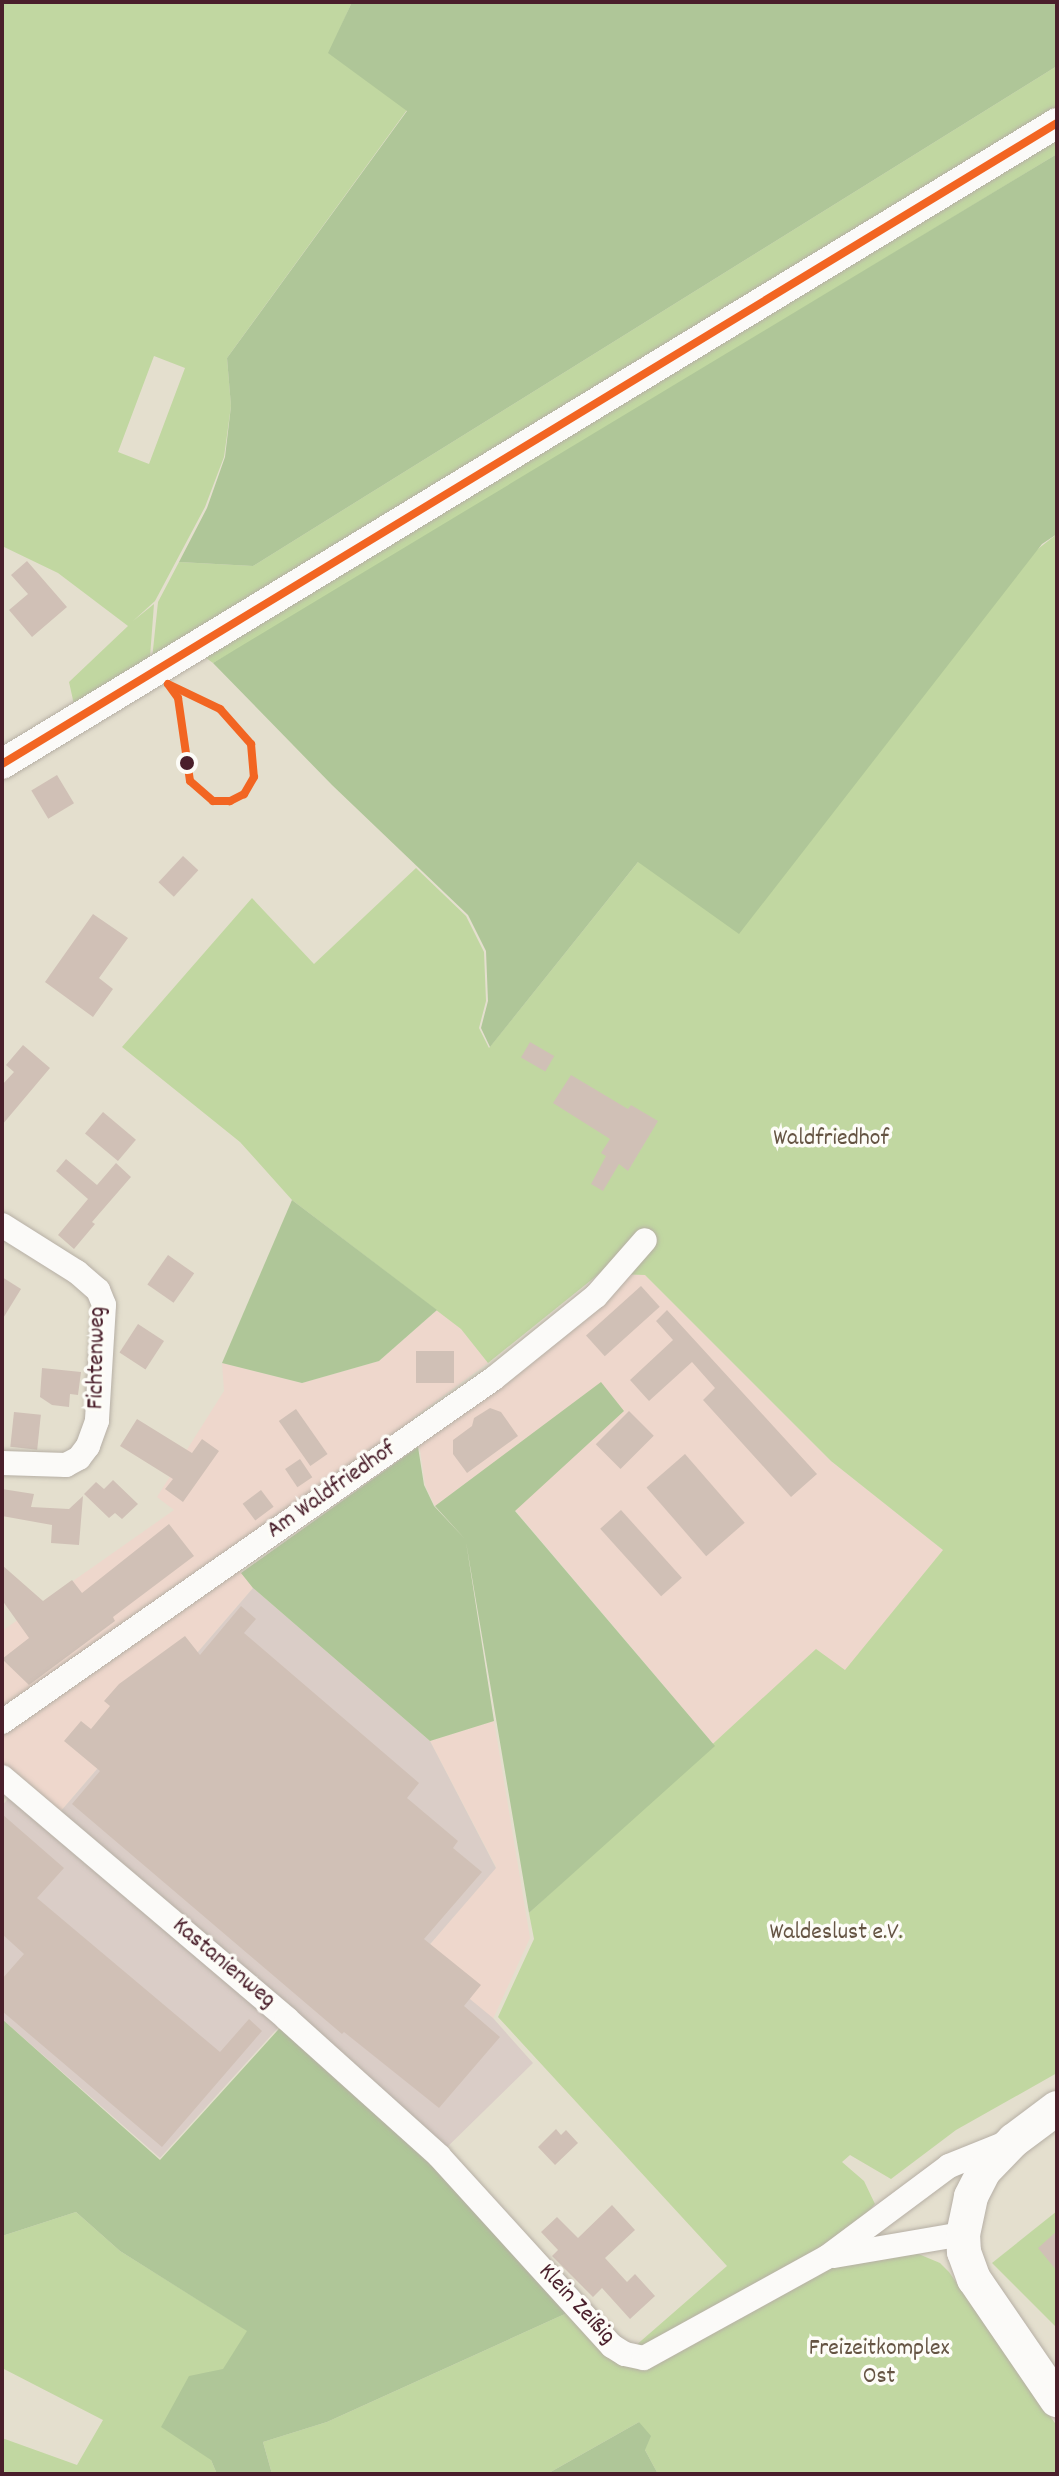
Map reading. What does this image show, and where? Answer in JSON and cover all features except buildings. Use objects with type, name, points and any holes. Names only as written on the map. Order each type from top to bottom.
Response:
[{"type":"main road","points":[[1057,2108],[1014,2140],[984,2171],[971,2197],[963,2234],[964,2252],[974,2279],[1057,2400]]},
{"type":"street","points":[[2,764],[172,657],[1057,123]]},
{"type":"street","name":"Fichtenweg","points":[[2,1225],[77,1272],[98,1290],[104,1305],[97,1421],[88,1446],[79,1458],[66,1465],[2,1463]]},
{"type":"street","name":"Am Waldfriedhof","points":[[2,1722],[493,1379],[596,1296],[645,1240]]},
{"type":"street","name":"Kastanienweg","points":[[2,1777],[287,2019],[439,2156]]},
{"type":"street","name":"Klein Zeißig","points":[[439,2156],[612,2346],[625,2354],[644,2358],[827,2257],[949,2166],[1014,2140]]},
{"type":"street","name":"Klein Zeißig","points":[[827,2257],[963,2234]]},
{"type":"shaded area","points":[[617,1274],[645,1275],[831,1461],[943,1550],[845,1671],[816,1649],[715,1746],[515,1510],[623,1411],[601,1383],[435,1506],[425,1485],[418,1435]]},
{"type":"shaded area","points":[[437,1310],[461,1329],[488,1363],[412,1419],[417,1432],[235,1564],[253,1588],[54,1819],[2,1775],[2,1631],[174,1510],[157,1497],[224,1391],[222,1363],[302,1383],[379,1361]]},
{"type":"shaded area","points":[[253,1588],[430,1741],[496,1868],[419,1957],[493,2018],[533,2063],[439,2155],[54,1819]]},
{"type":"shaded area","points":[[494,1721],[530,1938],[493,2019],[419,1957],[496,1867],[430,1741]]},
{"type":"shaded area","points":[[15,1790],[286,2019],[160,2158],[2,2019],[2,1806]]},
{"type":"green space","points":[[2,2],[352,2],[329,53],[407,110],[227,358],[231,406],[224,457],[205,507],[155,601],[133,621],[154,604],[149,670],[77,718],[69,682],[128,626],[58,573],[2,546]],"holes":[[[154,356],[185,368],[149,464],[118,452]]]},
{"type":"green space","points":[[352,2],[1057,2],[1057,66],[253,566],[179,562],[207,508],[225,457],[231,406],[227,358],[407,111],[328,53]]},
{"type":"green space","points":[[1057,66],[1057,122],[151,669],[158,602],[179,562],[253,566]]},
{"type":"green space","points":[[1057,124],[1057,154],[304,611],[213,663],[202,655]]},
{"type":"green space","points":[[1057,154],[1057,534],[1042,544],[739,934],[638,862],[490,1047],[481,1028],[488,1001],[486,951],[468,915],[332,785],[213,663]]},
{"type":"green space","points":[[1057,534],[1057,2073],[956,2130],[891,2179],[850,2155],[842,2162],[864,2181],[875,2204],[826,2257],[909,2250],[940,2263],[1057,2426],[1057,2474],[658,2474],[645,2450],[639,2422],[547,2474],[272,2474],[263,2442],[327,2422],[578,2308],[626,2354],[727,2266],[498,2017],[534,1939],[529,1913],[816,1649],[845,1670],[943,1550],[831,1461],[645,1275],[617,1274],[605,1269],[488,1363],[461,1329],[292,1200],[240,1142],[122,1047],[252,898],[314,964],[416,868],[466,916],[484,952],[486,1001],[479,1028],[489,1048],[638,862]]},
{"type":"green space","points":[[292,1200],[437,1310],[379,1361],[302,1383],[222,1363]]},
{"type":"green space","points":[[601,1382],[624,1411],[515,1511],[715,1746],[529,1913],[466,1542],[494,1721],[430,1741],[253,1588],[241,1573],[418,1447],[424,1485],[434,1506],[465,1539],[435,1506]]},
{"type":"green space","points":[[2,2019],[160,2160],[287,2020],[578,2308],[327,2422],[263,2442],[272,2474],[217,2474],[211,2460],[161,2427],[189,2376],[223,2369],[247,2331],[120,2251],[76,2212],[2,2236]]},
{"type":"green space","points":[[1057,2211],[1057,2328],[992,2263]]},
{"type":"green space","points":[[76,2212],[120,2251],[248,2331],[223,2370],[211,2460],[217,2474],[2,2474],[2,2438],[77,2465],[103,2420],[2,2368],[2,2236]]},
{"type":"green space","points":[[639,2422],[651,2436],[645,2450],[658,2474],[547,2474]]},
{"type":"transit line","points":[[2,764],[1057,123]]},
{"type":"transit line","points":[[168,684],[220,709],[251,744],[254,777],[244,794],[230,801],[213,801],[190,781],[178,698],[168,684]]},
{"type":"park label","name":"Waldfriedhof","points":[[831,1140]]},
{"type":"park label","name":"Waldeslust e.V.","points":[[836,1934]]},
{"type":"park label","name":"Freizeitkomplex Ost","points":[[879,2364]]}]
